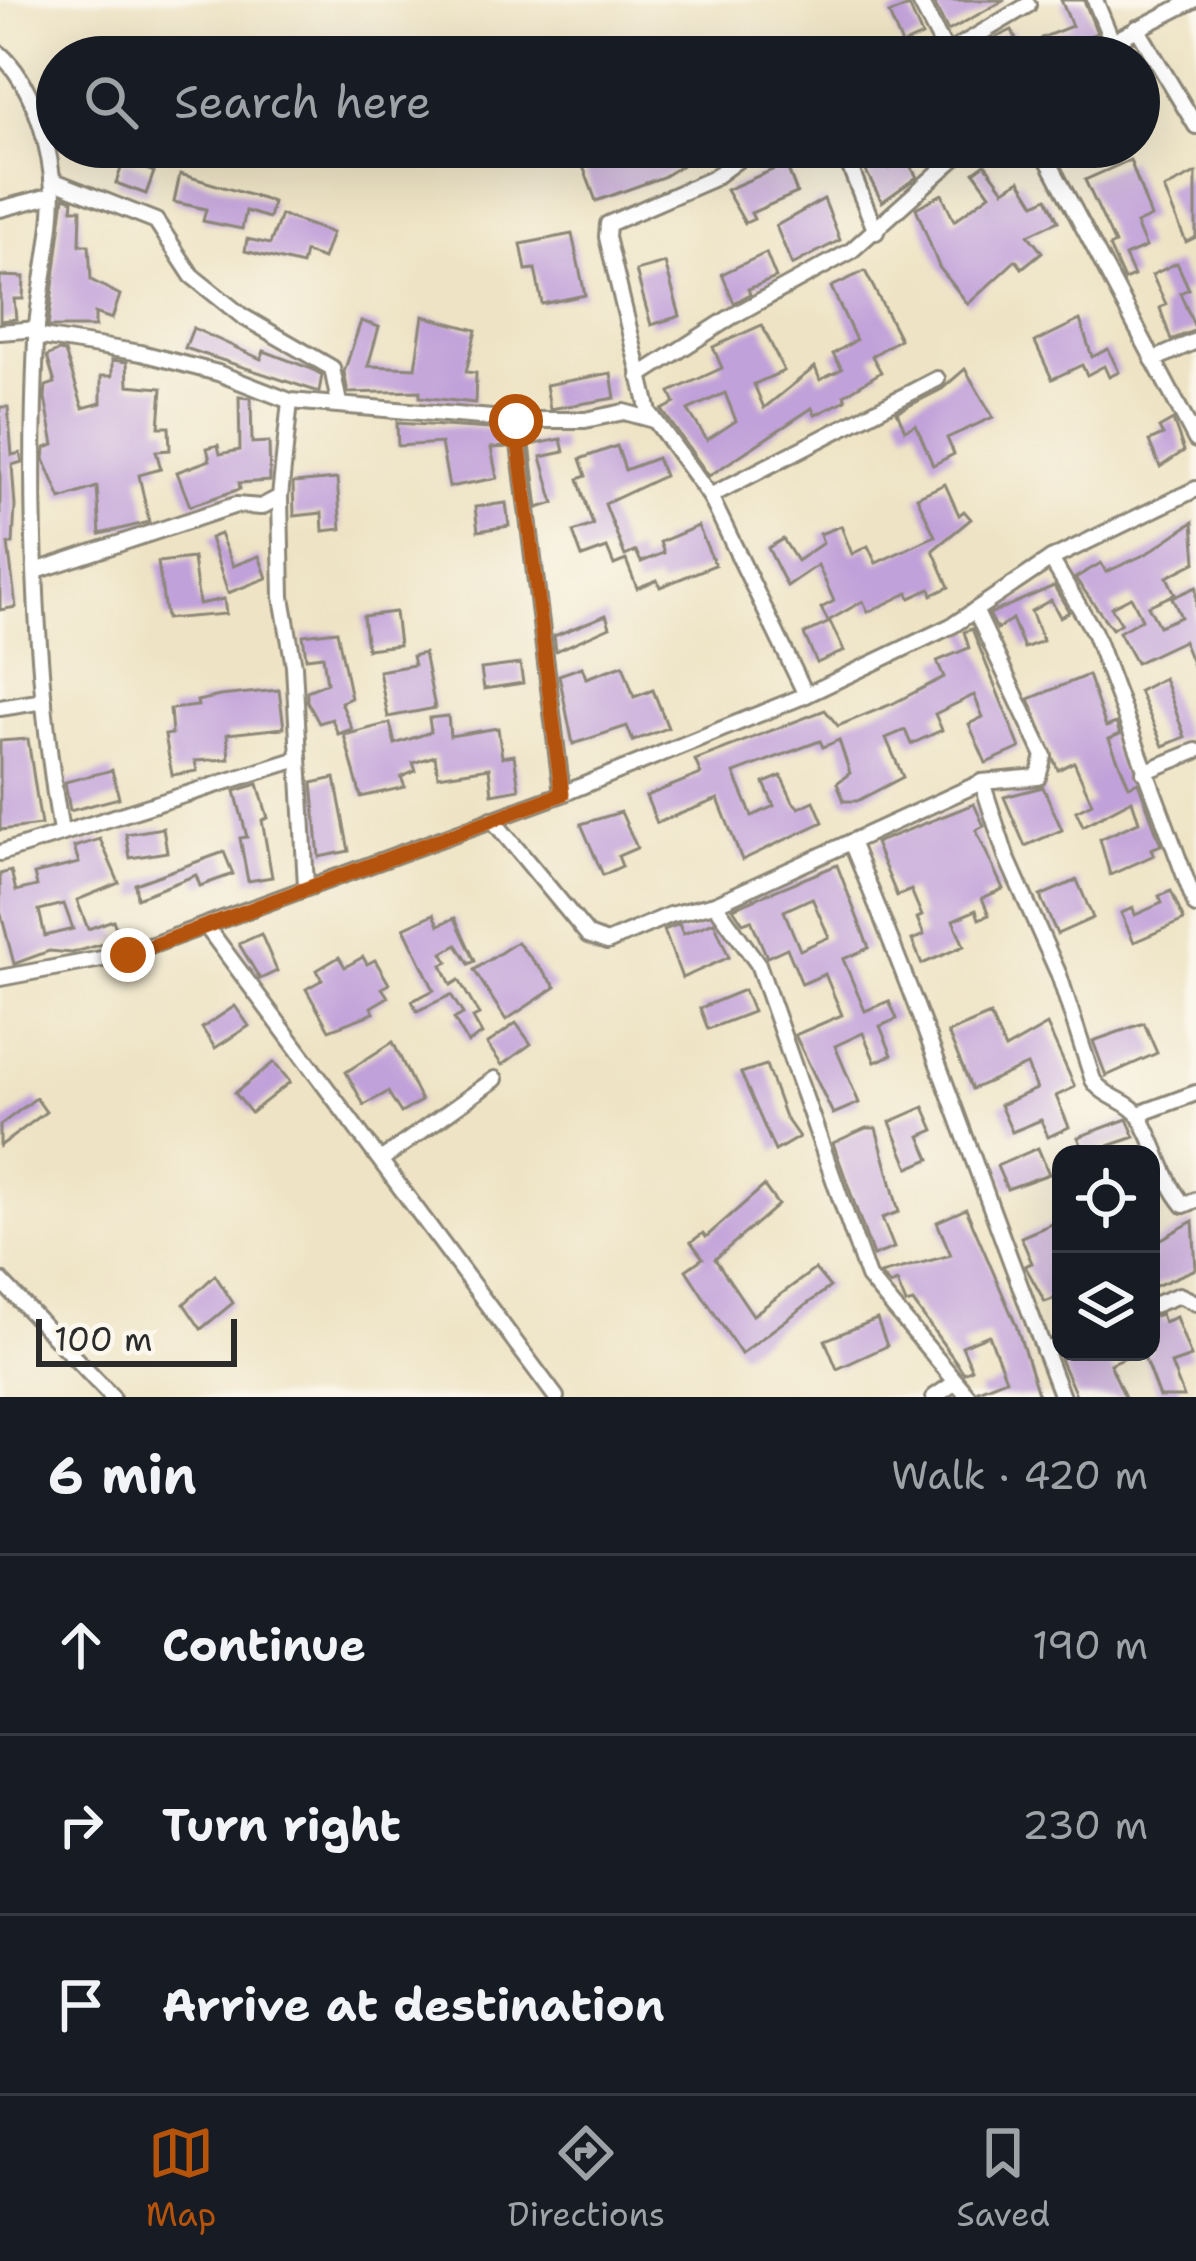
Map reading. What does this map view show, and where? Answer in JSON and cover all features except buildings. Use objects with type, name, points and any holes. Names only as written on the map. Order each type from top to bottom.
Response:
[{"type":"street","points":[[919,0],[935,36]]},
{"type":"street","points":[[1095,0],[1110,36]]},
{"type":"street","points":[[1118,36],[1194,0]]},
{"type":"street","points":[[977,36],[1028,5]]},
{"type":"street","points":[[1137,28],[1142,36]]},
{"type":"street","points":[[0,53],[20,73],[36,132]]},
{"type":"street","points":[[1160,66],[1196,126]]},
{"type":"street","points":[[46,168],[51,188],[36,332],[39,570],[44,701],[61,832]]},
{"type":"street","points":[[726,168],[712,179],[608,224],[639,376],[654,420],[710,496],[806,695]]},
{"type":"street","points":[[850,168],[876,232]]},
{"type":"street","points":[[639,376],[876,232],[945,168]]},
{"type":"street","points":[[1052,168],[1196,440]]},
{"type":"street","points":[[0,209],[51,188],[156,221],[192,276],[242,316],[332,368],[339,403]]},
{"type":"street","points":[[0,332],[36,332],[141,353],[218,373],[290,400],[516,421],[584,420],[624,412],[654,420]]},
{"type":"street","points":[[1153,360],[1196,341]]},
{"type":"street","points":[[710,496],[937,379]]},
{"type":"street","points":[[290,400],[280,535],[306,886]]},
{"type":"street","points":[[516,421],[562,794]]},
{"type":"street","points":[[0,978],[75,968],[206,926],[562,794],[806,695],[975,610],[1051,559],[1196,489]]},
{"type":"street","points":[[39,570],[236,505],[261,507],[280,497]]},
{"type":"street","points":[[261,507],[280,535]]},
{"type":"street","points":[[1051,559],[1094,632],[1196,907]]},
{"type":"street","points":[[492,819],[598,941],[715,904],[982,782],[1038,778],[1044,756],[975,610]]},
{"type":"street","points":[[0,708],[44,701]]},
{"type":"street","points":[[1144,772],[1196,752]]},
{"type":"street","points":[[0,853],[298,759]]},
{"type":"street","points":[[982,782],[1006,856],[1059,975],[1094,1080],[1101,1092],[1139,1114],[1174,1194],[1184,1205],[1196,1200]]},
{"type":"street","points":[[851,842],[926,1022],[984,1196],[1062,1397]]},
{"type":"street","points":[[715,904],[758,964],[868,1277],[969,1397]]},
{"type":"street","points":[[206,926],[556,1397]]},
{"type":"street","points":[[382,1159],[495,1079]]},
{"type":"street","points":[[1139,1114],[1196,1093]]},
{"type":"street","points":[[0,1280],[112,1397]]},
{"type":"street","points":[[1160,1302],[1179,1294],[1196,1303]]},
{"type":"street","points":[[1044,1351],[1052,1348]]},
{"type":"street","points":[[934,1397],[956,1382]]},
{"type":"route","points":[[128,955],[562,794],[516,421]]}]
